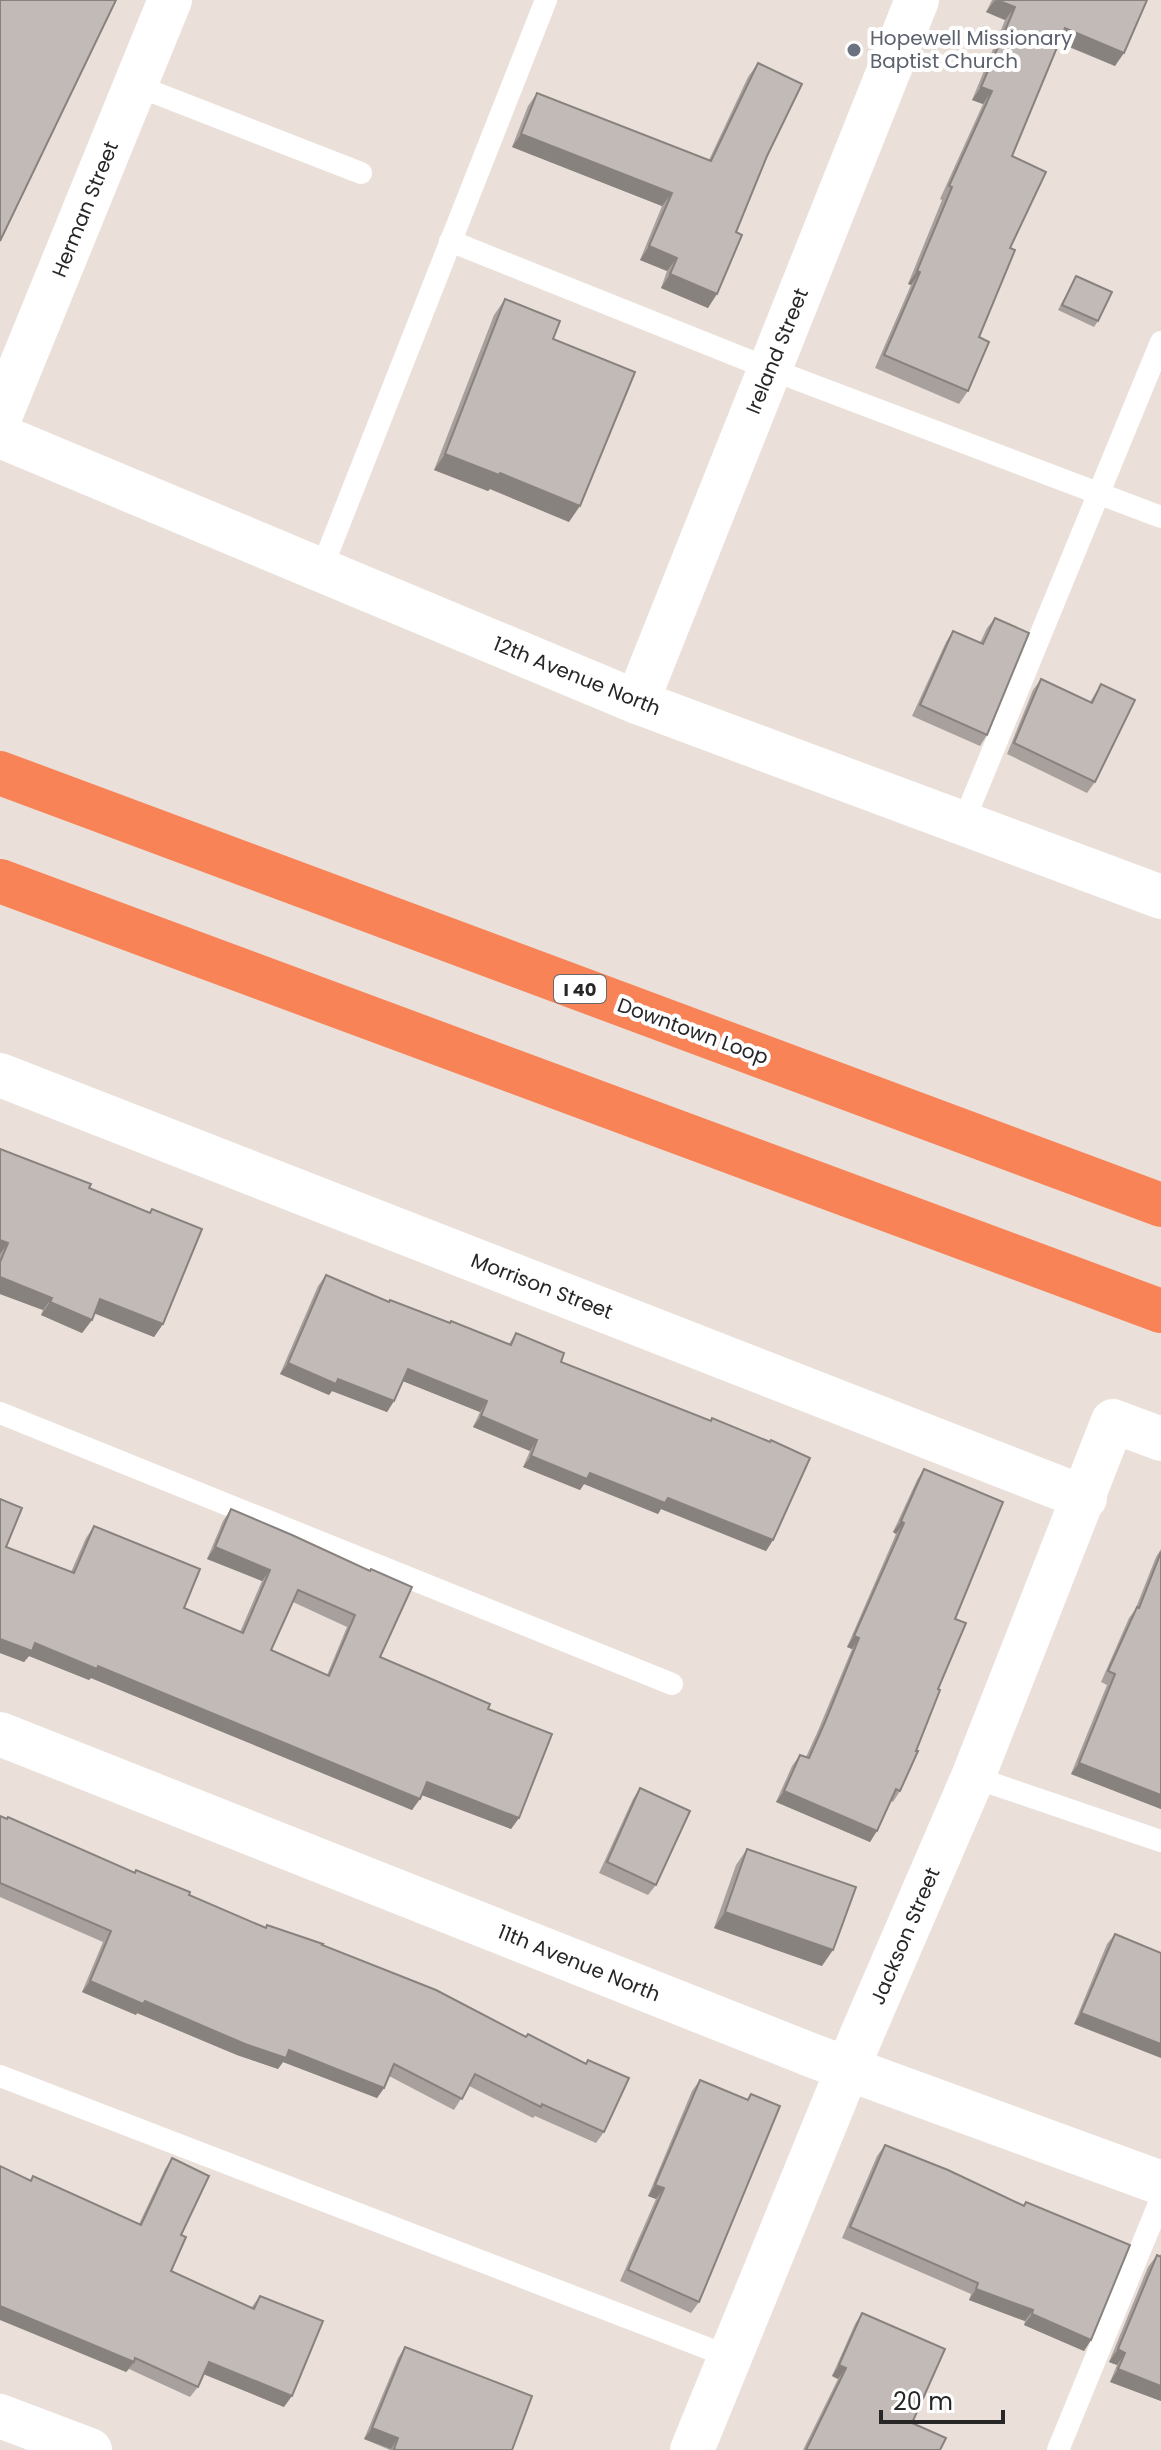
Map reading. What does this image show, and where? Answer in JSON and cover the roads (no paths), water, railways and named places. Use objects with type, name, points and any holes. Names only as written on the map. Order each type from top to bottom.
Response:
[{"type":"highway","name":"Downtown Loop","points":[[0,773],[1161,1205]]},
{"type":"highway","points":[[0,881],[1161,1311]]},
{"type":"street","name":"Herman Street","points":[[0,417],[170,0]]},
{"type":"street","name":"Ireland Street","points":[[637,702],[917,0]]},
{"type":"street","name":"12th Avenue North","points":[[0,436],[637,702],[1161,897]]},
{"type":"street","name":"Morrison Street","points":[[0,1075],[1085,1498]]},
{"type":"street","name":"Jackson Street","points":[[692,2450],[848,2069],[973,1777],[1113,1421],[1161,1439]]},
{"type":"street","name":"11th Avenue North","points":[[0,1734],[848,2069],[1161,2183]]},
{"type":"street","points":[[0,2416],[90,2450]]},
{"type":"lane","points":[[321,570],[546,0]]},
{"type":"lane","points":[[135,85],[361,173]]},
{"type":"lane","points":[[450,241],[770,369],[1161,517]]},
{"type":"lane","points":[[963,823],[1161,342]]},
{"type":"lane","points":[[0,1413],[672,1684]]},
{"type":"lane","points":[[973,1777],[1161,1841]]},
{"type":"lane","points":[[0,2076],[730,2357]]},
{"type":"lane","points":[[1058,2450],[1161,2199]]},
{"type":"place","name":"Hopewell Missionary Baptist Church","points":[[854,50]]}]
